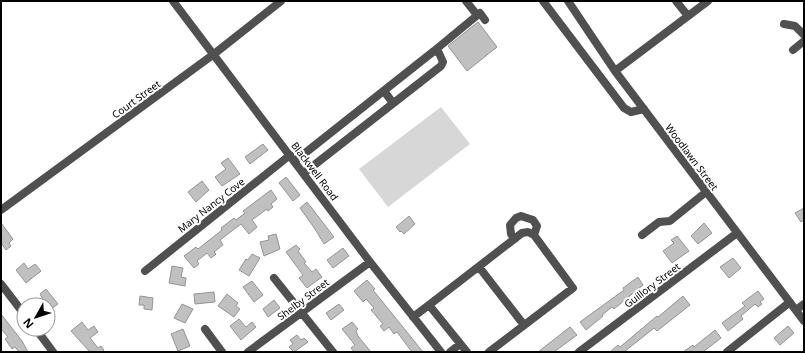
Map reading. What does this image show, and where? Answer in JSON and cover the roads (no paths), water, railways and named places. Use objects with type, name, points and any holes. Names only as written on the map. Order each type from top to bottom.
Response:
[{"type":"street","name":"Blackwell Road","points":[[173,1],[370,262],[441,352]]},
{"type":"street","name":"Court Street","points":[[1,210],[214,54],[281,1]]},
{"type":"street","points":[[466,1],[477,15],[480,13],[485,20]]},
{"type":"street","points":[[543,1],[624,108],[631,112],[644,109]]},
{"type":"street","name":"Woodlawn Street","points":[[568,1],[615,71],[804,321]]},
{"type":"street","points":[[676,1],[688,16]]},
{"type":"street","points":[[615,71],[708,1]]},
{"type":"street","name":"Mary Nancy Cove","points":[[145,271],[292,158],[332,132],[477,15]]},
{"type":"street","points":[[784,24],[796,26],[804,35]]},
{"type":"street","points":[[793,50],[804,41]]},
{"type":"street","points":[[304,173],[441,66],[443,62],[442,57],[434,51]]},
{"type":"street","points":[[384,90],[393,103]]},
{"type":"street","points":[[332,132],[341,144]]},
{"type":"street","points":[[642,235],[658,222],[670,221],[706,192]]},
{"type":"street","points":[[515,240],[510,234],[510,225],[516,218],[521,216],[529,217],[534,220],[537,226],[534,235]]},
{"type":"street","points":[[413,317],[515,240],[522,233],[528,232],[534,235],[573,288],[489,352]]},
{"type":"street","name":"Guillory Street","points":[[579,352],[737,233]]},
{"type":"street","name":"Shelby Street","points":[[248,352],[370,262]]},
{"type":"street","points":[[479,267],[524,325]]},
{"type":"street","points":[[274,278],[333,352]]},
{"type":"street","points":[[1,284],[16,304]]},
{"type":"street","points":[[727,352],[790,302]]},
{"type":"street","points":[[796,310],[804,304]]},
{"type":"street","points":[[429,305],[467,352]]},
{"type":"street","points":[[205,329],[222,352]]},
{"type":"street","points":[[42,337],[53,352]]},
{"type":"street","points":[[450,352],[460,344]]}]
